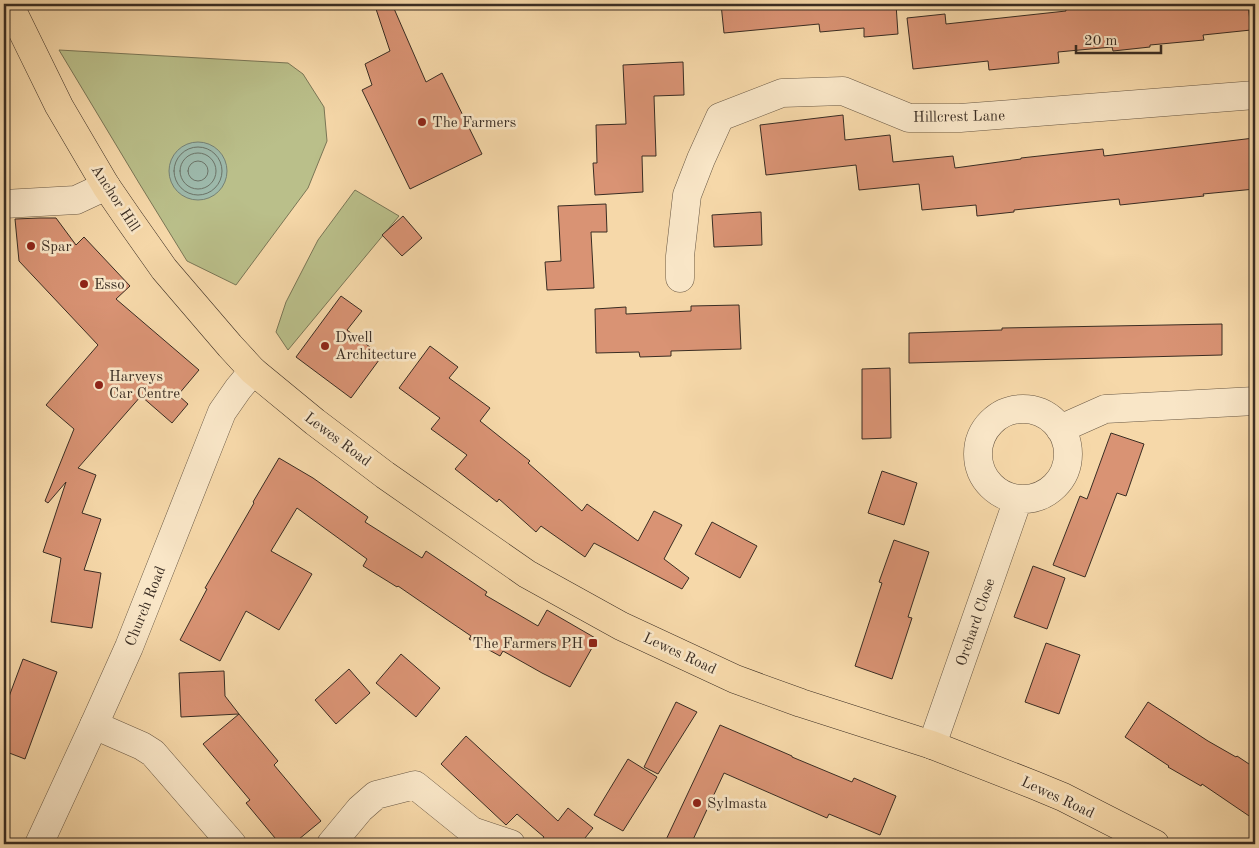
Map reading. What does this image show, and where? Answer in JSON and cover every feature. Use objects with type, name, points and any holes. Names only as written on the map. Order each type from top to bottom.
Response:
[{"type":"highway","name":"Anchor Hill","points":[[9,4],[59,106],[106,186],[164,269],[253,371]]},
{"type":"highway","name":"Lewes Road","points":[[253,371],[315,422],[385,475],[528,574],[621,626],[735,679],[801,703],[932,745],[998,770],[1064,797],[1155,844]]},
{"type":"street","name":"Hillcrest Lane","points":[[680,278],[680,256],[687,195],[720,117],[782,93],[843,91],[909,118],[960,118],[1255,95]]},
{"type":"street","points":[[4,204],[76,200],[106,186]]},
{"type":"street","name":"Church Road","points":[[39,844],[128,647],[222,412],[253,371]]},
{"type":"street","points":[[1060,429],[1105,409],[1255,401]]},
{"type":"street","points":[[1022,409],[1036,412],[1050,418],[1060,429],[1066,442],[1068,457],[1064,471],[1057,483],[1046,492],[1032,498],[1018,499],[1003,494],[991,486],[982,474],[978,460],[979,444],[984,431],[1000,416],[1007,412],[1022,409]]},
{"type":"street","name":"Orchard Close","points":[[932,745],[1018,499]]},
{"type":"street","points":[[94,725],[142,746],[153,754],[232,844]]},
{"type":"street","points":[[331,844],[360,808],[376,795],[415,786],[472,831],[511,844]]},
{"type":"green space","points":[[59,50],[288,63],[303,74],[324,107],[327,141],[308,188],[236,285],[187,261]]},
{"type":"green space","points":[[355,190],[399,216],[288,350],[276,332],[286,302],[318,240]]},
{"type":"water","points":[[198,142],[209,144],[222,155],[227,171],[225,182],[214,195],[198,200],[187,198],[174,187],[169,171],[171,160],[182,147]]},
{"type":"building","name":"The Farmers","points":[[392,4],[426,82],[442,73],[482,154],[410,189],[362,90],[372,85],[365,64],[390,51],[375,6]]},
{"type":"building","points":[[721,4],[896,4],[898,34],[864,37],[864,28],[820,32],[819,24],[724,33]]},
{"type":"building","points":[[1065,4],[1248,4],[1251,30],[1203,35],[1204,40],[1150,45],[1150,47],[1113,51],[1112,47],[1058,52],[1059,63],[989,70],[988,61],[913,69],[907,18],[945,14],[946,24],[1066,11]]},
{"type":"building","points":[[683,62],[684,95],[654,96],[656,156],[642,156],[643,192],[595,195],[593,163],[597,163],[596,125],[626,124],[623,65]]},
{"type":"building","points":[[843,115],[845,140],[890,135],[893,162],[953,156],[955,168],[1021,158],[1103,149],[1104,156],[1254,138],[1255,189],[1120,205],[1119,199],[1014,210],[1014,212],[977,216],[976,205],[922,210],[919,184],[859,190],[856,165],[766,175],[760,125]]},
{"type":"building","points":[[606,204],[607,232],[591,232],[594,288],[547,290],[545,262],[561,261],[558,206]]},
{"type":"building","points":[[761,212],[762,245],[714,247],[712,215]]},
{"type":"building","points":[[403,216],[422,238],[402,256],[382,235]]},
{"type":"building","points":[[56,218],[76,245],[84,237],[130,286],[116,299],[199,370],[178,395],[188,404],[172,423],[141,396],[78,468],[96,475],[82,513],[101,519],[84,570],[101,573],[92,628],[51,622],[61,558],[43,552],[66,482],[48,503],[45,501],[74,429],[46,405],[98,345],[19,261],[15,219]]},
{"type":"building","points":[[341,296],[362,311],[347,330],[382,356],[351,398],[296,357]]},
{"type":"building","points":[[739,305],[741,349],[671,351],[671,356],[640,357],[639,352],[596,353],[595,309],[626,307],[626,314],[691,311],[691,306]]},
{"type":"building","points":[[1222,324],[1222,355],[909,363],[909,333],[1002,330],[1002,328]]},
{"type":"building","points":[[430,346],[458,367],[449,378],[490,408],[480,421],[530,461],[528,463],[582,511],[587,504],[638,541],[654,511],[682,525],[664,559],[689,578],[682,589],[594,543],[585,557],[541,526],[536,532],[499,499],[497,502],[455,469],[467,455],[431,429],[440,418],[399,388]]},
{"type":"building","points":[[890,368],[891,438],[862,439],[862,369]]},
{"type":"building","points":[[1111,433],[1144,444],[1126,496],[1117,493],[1085,577],[1053,565],[1080,496],[1087,499]]},
{"type":"building","points":[[279,458],[313,478],[368,517],[365,522],[422,558],[426,551],[487,592],[485,595],[538,626],[547,610],[597,639],[570,687],[503,651],[500,656],[469,639],[471,636],[398,586],[363,566],[367,559],[297,508],[271,551],[312,574],[279,630],[246,611],[220,661],[180,640],[207,589],[205,588]]},
{"type":"building","points":[[882,471],[917,483],[904,525],[868,513]]},
{"type":"building","points":[[712,522],[757,546],[740,578],[695,554]]},
{"type":"building","points":[[894,540],[929,552],[908,617],[912,618],[892,679],[855,666],[882,583],[879,582]]},
{"type":"building","points":[[1033,566],[1065,578],[1047,629],[1014,617]]},
{"type":"building","points":[[1046,643],[1080,655],[1059,714],[1025,702]]},
{"type":"building","points":[[401,654],[440,688],[416,717],[376,683]]},
{"type":"building","points":[[23,659],[57,672],[25,759],[4,751],[4,710]]},
{"type":"building","points":[[349,669],[370,693],[336,724],[315,700]]},
{"type":"building","points":[[224,671],[225,696],[239,714],[181,717],[179,673]]},
{"type":"building","points":[[676,702],[697,712],[658,774],[644,767]]},
{"type":"building","points":[[1148,702],[1208,741],[1255,768],[1255,820],[1202,784],[1201,786],[1168,767],[1125,737]]},
{"type":"building","points":[[239,714],[278,761],[274,765],[321,821],[293,844],[280,844],[246,803],[250,800],[203,744]]},
{"type":"building","points":[[720,725],[852,782],[854,778],[896,796],[880,835],[829,814],[827,818],[724,773],[691,844],[664,844]]},
{"type":"building","points":[[466,736],[558,821],[568,808],[593,828],[581,843],[583,844],[538,844],[544,837],[517,814],[506,825],[441,764]]},
{"type":"building","points":[[628,759],[657,777],[623,831],[594,815]]},
{"type":"place","name":"The Farmers","points":[[422,122]]},
{"type":"place","name":"Spar","points":[[31,246]]},
{"type":"place","name":"Esso","points":[[84,284]]},
{"type":"place","name":"Dwell Architecture","points":[[325,346]]},
{"type":"place","name":"Harveys Car Centre","points":[[99,385]]},
{"type":"place","name":"The Farmers PH","points":[[593,643]]},
{"type":"place","name":"Sylmasta","points":[[697,803]]}]
